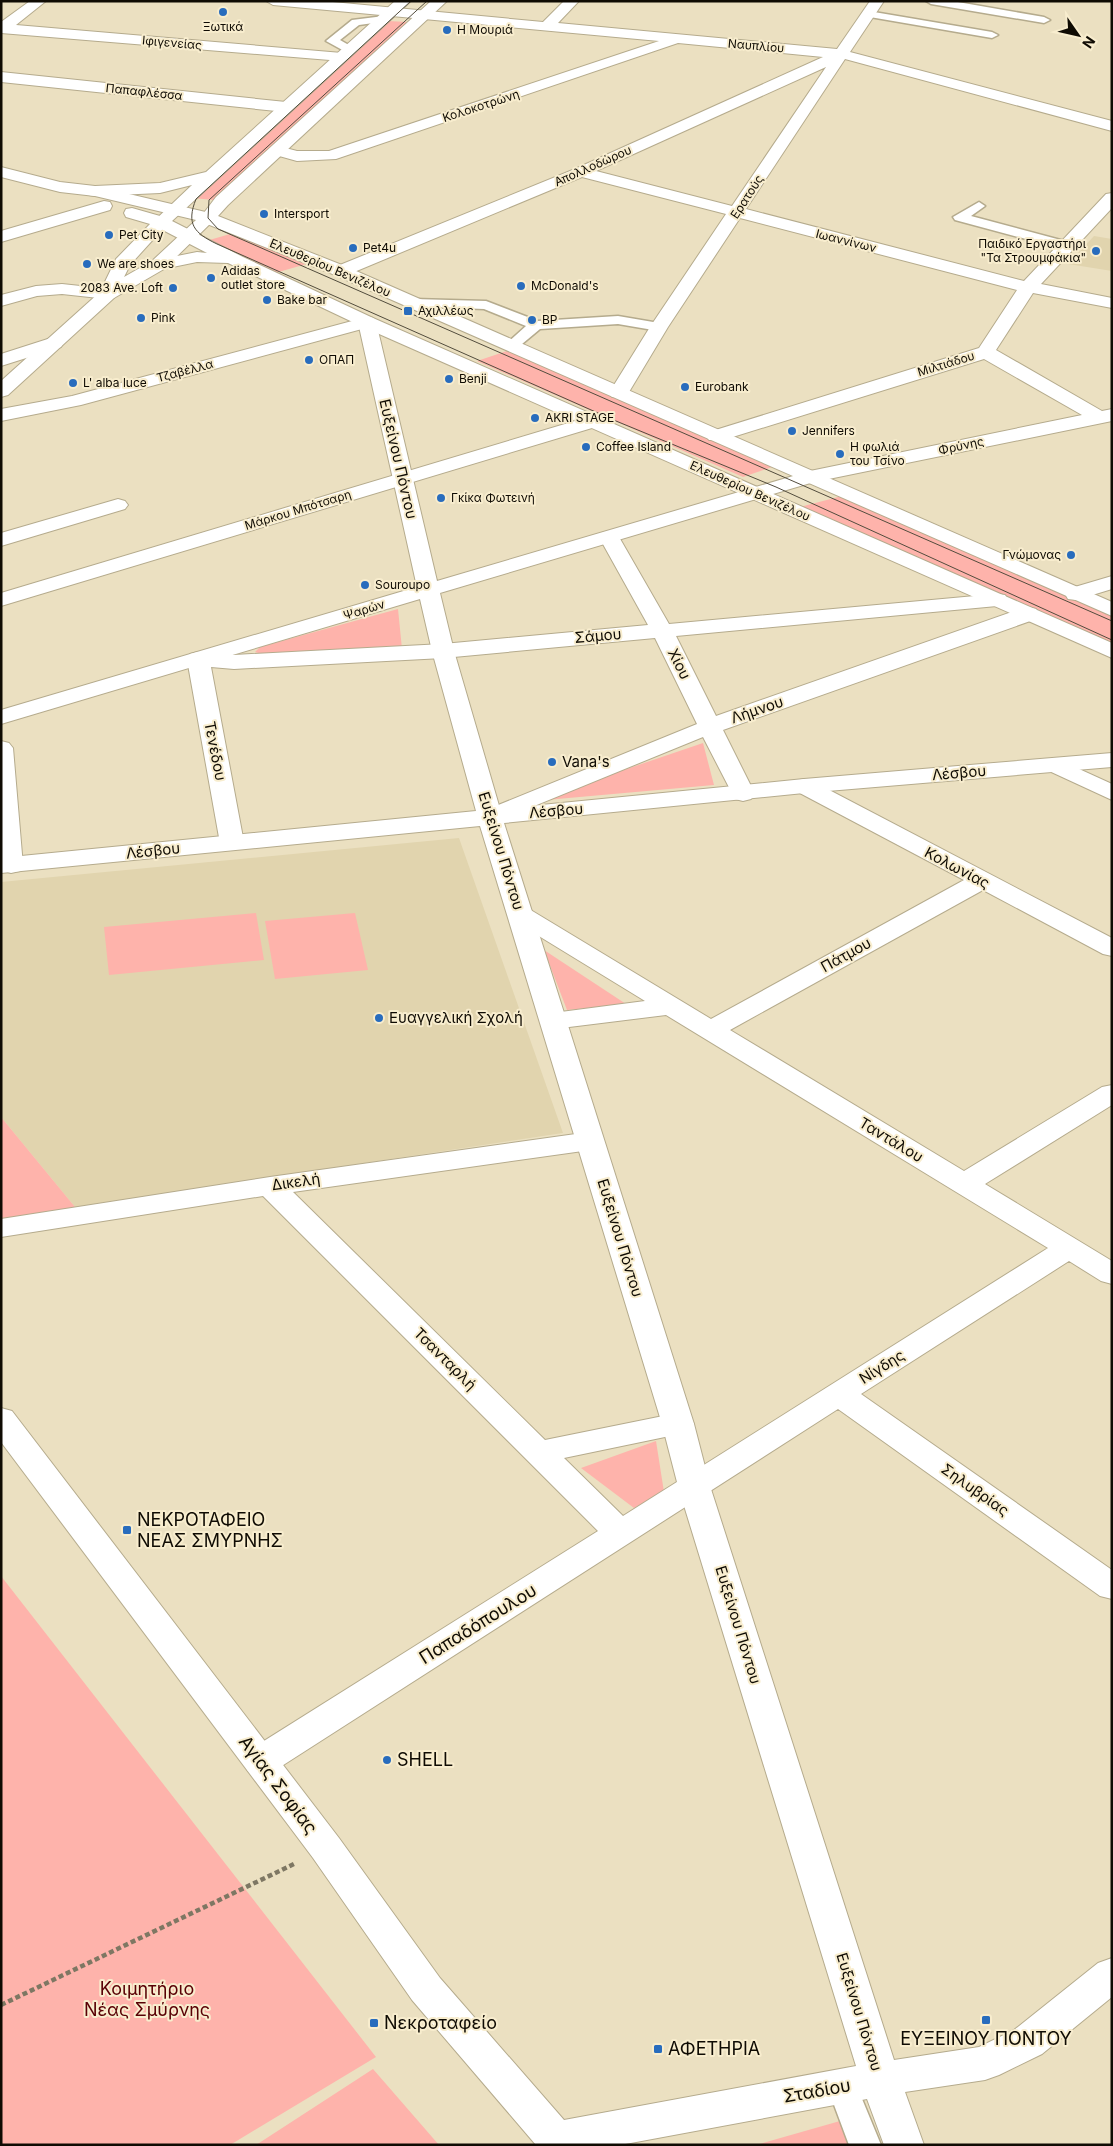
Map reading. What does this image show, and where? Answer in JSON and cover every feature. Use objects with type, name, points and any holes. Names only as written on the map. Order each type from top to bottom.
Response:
[{"type":"street","points":[[2,28],[39,1]]},
{"type":"street","name":"Ναυπλίου","points":[[273,1],[842,54],[1112,126]]},
{"type":"street","points":[[1,392],[108,294],[158,265],[208,218],[222,201],[440,1]]},
{"type":"street","points":[[547,26],[572,1]]},
{"type":"street","name":"Ερατούς","points":[[619,393],[659,327],[872,8]]},
{"type":"street","points":[[108,294],[122,263],[173,209],[394,11]]},
{"type":"street","name":"Ιφιγενείας","points":[[2,28],[346,54]]},
{"type":"street","name":"Κολοκοτρώνη","points":[[278,151],[297,156],[330,156],[682,39]]},
{"type":"street","name":"Απολλοδώρου","points":[[341,271],[581,172],[842,54]]},
{"type":"street","name":"Παπαφλέσσα","points":[[1,77],[286,108]]},
{"type":"street","name":"Ελευθερίου Βενιζέλου","points":[[1,172],[60,187],[95,191],[208,218],[341,271],[1112,610]]},
{"type":"street","name":"Ιωαννίνων","points":[[581,172],[1028,287],[1112,303]]},
{"type":"street","points":[[95,191],[160,188],[209,176]]},
{"type":"street","name":"Ελευθερίου Βενιζέλου","points":[[60,187],[79,198],[161,222],[237,261],[367,322],[595,421],[1112,651]]},
{"type":"street","name":"Μιλτιάδου","points":[[716,436],[986,352],[1028,287],[1112,198]]},
{"type":"street","points":[[1,237],[104,206]]},
{"type":"street","points":[[158,265],[197,257],[237,261]]},
{"type":"street","points":[[1,301],[36,291],[62,289],[108,294]]},
{"type":"street","name":"Τζαβέλλα","points":[[1,415],[74,401],[367,322]]},
{"type":"street","name":"Ευξείνου Πόντου","points":[[367,322],[442,651],[490,817],[678,1424],[694,1486],[880,2079],[904,2145]]},
{"type":"street","points":[[1,360],[54,344]]},
{"type":"street","points":[[986,352],[1106,416]]},
{"type":"street","name":"Φρύνης","points":[[756,494],[810,477],[1106,416]]},
{"type":"street","name":"Μάρκου Μπότσαρη","points":[[1,600],[595,421]]},
{"type":"street","name":"Ψαρών","points":[[1,717],[756,494]]},
{"type":"street","points":[[1,540],[118,505]]},
{"type":"street","name":"Χίου","points":[[609,537],[662,630],[743,794]]},
{"type":"street","points":[[1076,594],[1112,582]]},
{"type":"street","name":"Σάμου","points":[[198,659],[234,662],[442,651],[997,600]]},
{"type":"street","name":"Λήμνου","points":[[490,817],[711,726],[1028,614]]},
{"type":"street","name":"Τενέδου","points":[[198,659],[232,843]]},
{"type":"street","points":[[1,748],[6,866]]},
{"type":"street","name":"Λέσβου","points":[[6,866],[490,817],[743,794],[804,786],[1112,760]]},
{"type":"street","points":[[1055,765],[1112,792]]},
{"type":"street","name":"Κολωνίας","points":[[804,786],[1112,948]]},
{"type":"street","name":"Πάτμου","points":[[710,1030],[982,880]]},
{"type":"street","name":"Ταντάλου","points":[[520,914],[1112,1274]]},
{"type":"street","points":[[553,1021],[671,1006]]},
{"type":"street","points":[[964,1184],[1112,1093]]},
{"type":"street","name":"Δικελή","points":[[1,1228],[270,1186],[590,1141]]},
{"type":"street","name":"Τσανταρλή","points":[[270,1186],[620,1533]]},
{"type":"street","name":"Νίγδης","points":[[694,1486],[1069,1248]]},
{"type":"street","name":"Σηλυβρίας","points":[[839,1394],[1112,1587]]},
{"type":"street","name":"Αγίας Σοφίας","points":[[1,1420],[261,1761],[426,1988],[559,2142]]},
{"type":"street","points":[[540,1452],[678,1424]]},
{"type":"street","name":"Παπαδόπουλου","points":[[261,1761],[694,1486]]},
{"type":"street","name":"Σταδίου","points":[[559,2142],[842,2086],[984,2063],[1028,2042],[1112,1974]]},
{"type":"lane","points":[[931,1],[1044,20]]},
{"type":"lane","points":[[872,8],[992,35]]},
{"type":"lane","points":[[979,206],[960,217],[1067,246]]},
{"type":"lane","points":[[414,303],[486,305],[536,325],[618,320],[659,327]]},
{"type":"lane","points":[[511,346],[536,325]]},
{"type":"lane","points":[[842,2086],[865,2145]]},
{"type":"path","points":[[1,2005],[245,1889],[326,1848]]},
{"type":"shaded area","name":"Παιδικό Εργαστήρι \"Τα Στρουμφάκια\"","points":[[1094,236],[1112,239],[1112,271],[1068,264]]},
{"type":"shaded area","points":[[459,838],[563,1133],[75,1207],[1,1117],[1,882]]},
{"type":"green space","points":[[388,21],[407,22],[214,200],[192,198]]},
{"type":"green space","points":[[237,232],[310,263],[275,273],[206,241]]},
{"type":"green space","points":[[510,350],[775,466],[743,477],[477,361]]},
{"type":"green space","points":[[842,496],[1112,616],[1112,645],[800,507]]},
{"type":"green space","points":[[398,609],[402,649],[271,657],[255,652],[260,647]]},
{"type":"green space","points":[[703,743],[714,785],[546,800],[562,791]]},
{"type":"green space","points":[[256,913],[264,960],[109,975],[104,927]]},
{"type":"green space","points":[[355,913],[368,970],[275,979],[265,921]]},
{"type":"green space","points":[[544,950],[626,1004],[567,1010]]},
{"type":"green space","points":[[1,1117],[75,1207],[1,1220]]},
{"type":"green space","points":[[656,1441],[664,1492],[634,1508],[581,1468]]},
{"type":"green space","name":"Κοιμητήριο Νέας Σμύρνης","points":[[1,1576],[376,2057],[230,2145],[1,2145]]},
{"type":"green space","points":[[373,2069],[439,2145],[256,2145]]},
{"type":"green space","points":[[840,2121],[848,2145],[756,2145]]},
{"type":"tram line","points":[[411,1],[196,199],[192,221],[198,232],[217,244],[616,421],[776,487],[1112,640]]},
{"type":"tram line","points":[[427,1],[209,200],[208,218],[218,229],[1112,621]]},
{"type":"place","name":"Ξωτικά","points":[[223,12]]},
{"type":"place","name":"Η Μουριά","points":[[447,30]]},
{"type":"place","name":"Intersport","points":[[264,214]]},
{"type":"place","name":"Pet City","points":[[109,235]]},
{"type":"place","name":"Pet4u","points":[[353,248]]},
{"type":"place","name":"Παιδικό Εργαστήρι \"Τα Στρουμφάκια\"","points":[[1096,251]]},
{"type":"place","name":"We are shoes","points":[[87,264]]},
{"type":"place","name":"Adidas outlet store","points":[[211,278]]},
{"type":"place","name":"McDonald's","points":[[521,286]]},
{"type":"place","name":"2083 Ave. Loft","points":[[173,288]]},
{"type":"place","name":"Bake bar","points":[[267,300]]},
{"type":"place","name":"Αχιλλέως","points":[[408,311]]},
{"type":"place","name":"Pink","points":[[141,318]]},
{"type":"place","name":"BP","points":[[532,320]]},
{"type":"place","name":"ΟΠΑΠ","points":[[309,360]]},
{"type":"place","name":"Benji","points":[[449,379]]},
{"type":"place","name":"L' alba luce","points":[[73,383]]},
{"type":"place","name":"Eurobank","points":[[685,387]]},
{"type":"place","name":"AKRI STAGE","points":[[535,418]]},
{"type":"place","name":"Jennifers","points":[[792,431]]},
{"type":"place","name":"Coffee Island","points":[[586,447]]},
{"type":"place","name":"Η φωλιά του Τσίνο","points":[[840,454]]},
{"type":"place","name":"Γκίκα Φωτεινή","points":[[441,498]]},
{"type":"place","name":"Γνώμονας","points":[[1071,555]]},
{"type":"place","name":"Souroupo","points":[[365,585]]},
{"type":"place","name":"Vana's","points":[[552,762]]},
{"type":"place","name":"Ευαγγελική Σχολή","points":[[379,1018]]},
{"type":"place","name":"ΝΕΚΡΟΤΑΦΕΙΟ ΝΕΑΣ ΣΜΥΡΝΗΣ","points":[[127,1530]]},
{"type":"place","name":"SHELL","points":[[387,1760]]},
{"type":"place","name":"ΕΥΞΕΙΝΟΥ ΠΟΝΤΟΥ","points":[[986,2020]]},
{"type":"place","name":"Νεκροταφείο","points":[[374,2023]]},
{"type":"place","name":"ΑΦΕΤΗΡΙΑ","points":[[658,2049]]}]
